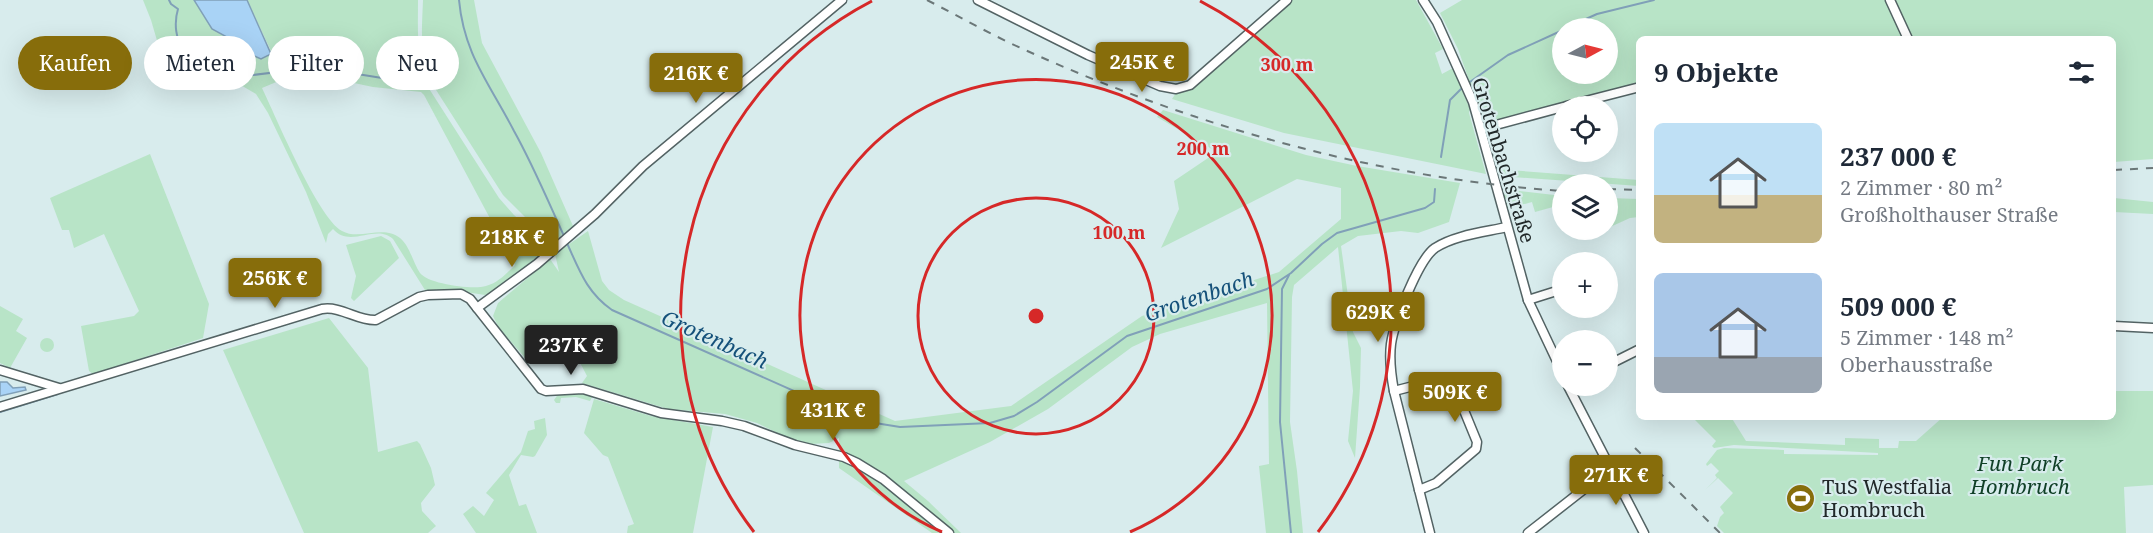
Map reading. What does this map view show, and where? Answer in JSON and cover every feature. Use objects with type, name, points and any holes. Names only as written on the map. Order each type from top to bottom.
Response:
[{"type":"street","points":[[477,308],[518,280],[595,214],[643,166],[842,0]]},
{"type":"street","points":[[978,0],[1088,55],[1160,86],[1176,89],[1190,86],[1287,0]]},
{"type":"street","name":"Grotenbachstraße","points":[[1423,0],[1437,22],[1473,102],[1528,300],[1552,351]]},
{"type":"street","points":[[1890,0],[1907,36]]},
{"type":"street","points":[[1606,96],[1636,88]]},
{"type":"street","points":[[1481,129],[1552,110]]},
{"type":"street","points":[[1430,533],[1394,391],[1390,367],[1392,341],[1406,300],[1429,253],[1443,243],[1507,227]]},
{"type":"street","points":[[1528,300],[1552,292]]},
{"type":"street","points":[[0,407],[322,309],[337,309],[369,321],[376,320],[419,297],[461,294],[477,308],[541,389],[546,391],[583,389],[661,413],[744,426],[795,446],[844,458],[864,466],[883,478],[949,533]]},
{"type":"street","points":[[2116,326],[2153,328]]},
{"type":"street","points":[[1618,360],[1636,351]]},
{"type":"street","points":[[0,370],[59,388]]},
{"type":"street","points":[[1394,391],[1441,379],[1449,380],[1454,386],[1477,442],[1474,452],[1436,483],[1419,490]]},
{"type":"street","points":[[1575,396],[1644,533]]},
{"type":"street","points":[[1528,533],[1611,468]]},
{"type":"green space","points":[[143,0],[194,0],[212,29],[225,36],[156,36]]},
{"type":"green space","points":[[247,0],[418,0],[418,36],[376,36],[376,87],[373,87],[364,85],[364,36],[268,36],[268,45]]},
{"type":"green space","points":[[423,0],[474,0],[482,43],[541,153],[573,226],[553,242],[545,228],[528,220],[503,195],[436,90],[459,90],[459,36],[422,36]]},
{"type":"green space","points":[[1291,0],[1416,0],[1443,49],[1435,53],[1442,74],[1453,68],[1470,109],[1469,113],[1486,174],[1284,133],[1172,99],[1176,93],[1193,87]]},
{"type":"green space","points":[[1462,0],[1886,0],[1902,36],[1636,36],[1636,83],[1589,96],[1552,96],[1552,107],[1490,124],[1482,117],[1458,49],[1440,13]]},
{"type":"green space","points":[[1894,0],[2153,0],[2153,159],[2116,162],[2116,36],[1910,36]]},
{"type":"green space","points":[[268,52],[268,85],[262,88],[310,188],[332,222],[342,231],[349,234],[386,232],[393,234],[406,245],[420,273],[432,280],[471,287],[490,285],[515,265],[424,95],[421,92],[402,90],[430,90],[499,198],[539,237],[545,248],[543,254],[496,291],[485,295],[452,290],[425,290],[393,239],[386,235],[347,237],[333,229],[328,234],[326,243],[306,192],[268,113],[256,94],[249,90],[256,90],[256,54]]},
{"type":"green space","points":[[1163,110],[1306,155],[1460,183],[1449,222],[1418,233],[1401,231],[1358,236],[1341,246],[1353,332],[1361,348],[1355,458],[1348,441],[1353,391],[1338,247],[1294,285],[1290,422],[1303,533],[1266,533],[1259,466],[1269,464],[1267,303],[1160,334],[1132,347],[1048,409],[990,442],[904,481],[961,533],[932,533],[839,468],[839,438],[829,443],[811,444],[788,438],[757,423],[725,414],[668,409],[582,383],[587,376],[573,349],[541,351],[526,359],[499,328],[493,316],[498,303],[550,259],[559,272],[555,254],[588,231],[602,281],[609,290],[624,300],[895,421],[1011,406],[1142,316],[1279,272],[1341,219],[1341,188],[1297,179],[1161,248],[1179,209],[1174,181],[1217,152],[1157,117]]},
{"type":"green space","points":[[150,154],[209,304],[203,338],[93,374],[89,371],[81,326],[134,316],[139,311],[104,234],[74,248],[69,230],[62,230],[50,198]]},
{"type":"green space","points":[[1496,169],[1561,174],[1552,174],[1552,180],[1498,176]]},
{"type":"green space","points":[[1618,178],[1636,180],[1636,186],[1618,185]]},
{"type":"green space","points":[[1501,189],[1552,195],[1552,207],[1535,212],[1532,202],[1506,209]]},
{"type":"green space","points":[[1618,198],[1636,199],[1636,217],[1618,223]]},
{"type":"green space","points":[[2116,198],[2153,202],[2153,214],[2116,212]]},
{"type":"green space","points":[[381,236],[390,241],[399,258],[354,301],[351,298],[356,276],[346,245]]},
{"type":"green space","points":[[0,306],[23,319],[16,331],[27,338],[10,368],[0,363]]},
{"type":"green space","points":[[329,318],[368,368],[378,452],[417,441],[420,444],[431,468],[435,485],[421,503],[422,511],[436,526],[428,533],[304,533],[223,350]]},
{"type":"green space","points":[[44,338],[50,338],[54,345],[50,352],[44,352],[40,348],[40,342]]},
{"type":"green space","name":"Fun Park Hombruch","points":[[2116,391],[2153,391],[2153,485],[2124,487],[2126,533],[1724,533],[1717,526],[1724,513],[1720,507],[1733,493],[1718,478],[1705,490],[1717,478],[1715,475],[1719,471],[1711,463],[1707,466],[1706,464],[1717,450],[1724,448],[1784,450],[1784,454],[1878,455],[1878,453],[1734,445],[1714,448],[1712,446],[1716,441],[1695,420],[1733,420],[1746,441],[1845,445],[1845,438],[1879,439],[1879,448],[1898,448],[1899,441],[1916,441],[1940,420],[2116,420]]},
{"type":"green space","points":[[582,392],[593,395],[590,401],[576,397],[561,398],[560,403],[554,400],[559,393]]},
{"type":"green space","points":[[594,399],[651,416],[713,427],[693,533],[627,533],[628,526],[634,524],[608,457],[603,455],[584,433]]},
{"type":"green space","points":[[545,418],[547,435],[535,456],[521,455],[509,475],[519,506],[526,504],[537,533],[476,533],[463,514],[473,506],[484,516],[494,500],[486,493],[521,452],[528,431],[535,429],[534,421]]},
{"type":"water","points":[[194,0],[247,0],[268,47],[268,56],[261,59],[256,57],[256,36],[225,36],[212,29]]},
{"type":"water","points":[[0,382],[7,382],[13,388],[25,387],[26,390],[0,396]]},
{"type":"waterway","points":[[169,0],[178,9],[176,31],[185,51],[215,48],[222,50],[233,55],[237,63],[253,75],[294,70],[306,73],[318,70],[335,72],[342,77],[351,73],[376,77]]},
{"type":"waterway","name":"Grotenbach","points":[[459,0],[466,37],[472,53],[528,157],[564,236]]},
{"type":"waterway","points":[[1588,18],[1654,0]]},
{"type":"waterway","points":[[1467,84],[1508,55],[1552,35]]},
{"type":"waterway","points":[[1441,157],[1450,100],[1462,88]]},
{"type":"waterway","name":"Grotenbach","points":[[566,241],[589,288],[612,310],[839,411],[869,422],[900,427],[990,423],[1014,416],[1037,402],[1127,336],[1267,289],[1291,273],[1337,233],[1425,208],[1434,202],[1435,189]]},
{"type":"waterway","points":[[1289,275],[1282,289],[1280,422],[1291,533]]},
{"type":"waterway","points":[[0,412],[58,394]]},
{"type":"railway","points":[[927,0],[1012,44],[1078,73],[1144,99],[1281,143],[1421,174],[1552,190]]},
{"type":"railway","points":[[2116,170],[2153,168]]},
{"type":"railway","points":[[1618,189],[1636,190]]},
{"type":"railway","points":[[1635,448],[1720,533]]},
{"type":"place","name":"TuS Westfalia Hombruch","points":[[1801,498]]}]
